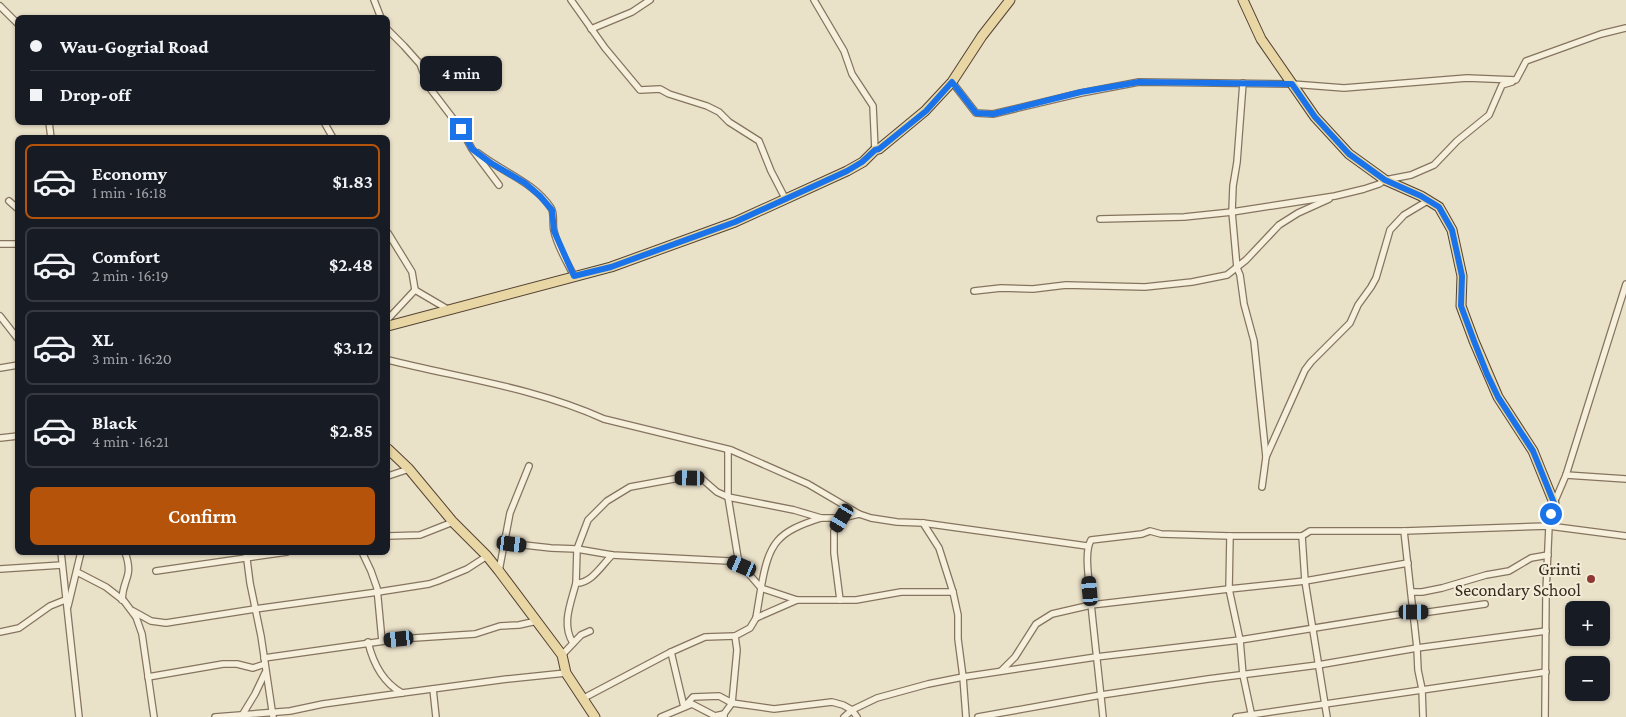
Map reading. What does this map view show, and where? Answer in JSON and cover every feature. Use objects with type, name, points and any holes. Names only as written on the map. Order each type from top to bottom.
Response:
[{"type":"main road","points":[[390,325],[611,267],[735,222],[847,171],[862,162],[926,111],[952,82],[982,36],[1010,0]]},
{"type":"main road","points":[[1243,0],[1261,39],[1315,117],[1349,154],[1385,180],[1421,196],[1439,207],[1452,230],[1462,276],[1461,306],[1487,374],[1498,397],[1533,451],[1554,503]]},
{"type":"main road","points":[[390,451],[409,469],[453,522],[499,571],[562,654],[566,673],[595,717]]},
{"type":"street","points":[[374,0],[380,15]]},
{"type":"street","points":[[570,0],[605,48],[640,90],[660,89],[669,94],[707,106],[719,112],[729,122],[759,141],[770,171],[785,198]]},
{"type":"street","points":[[591,29],[632,12],[650,0]]},
{"type":"street","points":[[814,0],[844,51],[852,74],[873,106],[875,150]]},
{"type":"street","points":[[0,6],[15,21]]},
{"type":"street","points":[[1100,219],[1184,218],[1232,212],[1335,196],[1364,189],[1385,180],[1411,175],[1434,165],[1457,140],[1489,115],[1502,85],[1516,80],[1526,61],[1600,34],[1626,28]]},
{"type":"street","points":[[390,32],[420,64],[429,87],[461,129],[472,149],[499,185]]},
{"type":"street","points":[[952,82],[976,113],[993,114],[1081,92],[1139,82],[1292,84],[1344,88],[1467,78],[1516,80]]},
{"type":"street","points":[[1243,83],[1232,212],[1236,268],[1240,275],[1244,304],[1254,341],[1266,457],[1262,487]]},
{"type":"street","points":[[472,149],[491,163],[525,183],[552,210],[554,231],[574,276]]},
{"type":"street","points":[[974,291],[1001,288],[1033,289],[1066,285],[1145,287],[1192,282],[1227,275],[1246,260],[1280,225],[1298,213],[1335,196]]},
{"type":"street","points":[[1266,457],[1305,370],[1350,322],[1358,305],[1371,287],[1390,230],[1404,215],[1429,200]]},
{"type":"street","points":[[9,201],[15,206]]},
{"type":"street","points":[[390,236],[412,272],[415,290],[444,311]]},
{"type":"street","points":[[0,244],[15,244]]},
{"type":"street","points":[[1545,717],[1549,526],[1554,503],[1566,475],[1626,284]]},
{"type":"street","points":[[390,317],[415,290]]},
{"type":"street","points":[[0,316],[15,335]]},
{"type":"street","points":[[390,360],[528,393],[604,419],[728,450],[808,484],[859,514],[871,518],[923,523],[1087,546]]},
{"type":"street","points":[[0,368],[15,366]]},
{"type":"street","points":[[0,438],[15,436]]},
{"type":"street","points":[[728,450],[728,497],[738,558],[742,566],[761,588],[797,600],[856,600],[901,592],[953,592]]},
{"type":"street","points":[[499,571],[510,513],[529,466]]},
{"type":"street","points":[[390,475],[409,469]]},
{"type":"street","points":[[1566,475],[1626,479]]},
{"type":"street","points":[[573,643],[568,635],[566,622],[576,583],[577,549],[588,520],[607,501],[630,487],[679,478],[701,478],[717,492],[728,497],[794,510],[821,518],[842,518],[859,514]]},
{"type":"street","points":[[582,699],[671,652],[705,637],[735,636],[750,628],[756,618],[765,563],[779,538],[801,524],[821,518]]},
{"type":"street","points":[[840,600],[834,553],[834,531],[842,518]]},
{"type":"street","points":[[390,536],[420,535],[453,522]]},
{"type":"street","points":[[923,523],[940,548],[953,592],[958,615],[958,639],[966,717]]},
{"type":"street","points":[[1103,717],[1091,605],[1087,546],[1090,540],[1142,534],[1150,531],[1161,534],[1302,536],[1310,531],[1404,531],[1549,526],[1626,536]]},
{"type":"street","points":[[1404,531],[1418,648],[1418,670],[1422,689],[1423,717]]},
{"type":"street","points":[[1230,536],[1229,589],[1240,640],[1243,676],[1252,716]]},
{"type":"street","points":[[1302,536],[1312,628],[1327,717]]},
{"type":"street","points":[[505,543],[577,549],[612,555],[729,561],[742,566]]},
{"type":"street","points":[[61,555],[79,717]]},
{"type":"street","points":[[66,611],[80,555]]},
{"type":"street","points":[[122,600],[124,587],[130,571],[126,555]]},
{"type":"street","points":[[156,571],[246,555],[273,715]]},
{"type":"street","points":[[363,555],[378,592],[382,640]]},
{"type":"street","points":[[576,583],[582,583],[592,577],[612,555]]},
{"type":"street","points":[[1411,592],[1442,588],[1486,575],[1509,571],[1531,558],[1548,555]]},
{"type":"street","points":[[77,572],[106,587],[133,611],[151,621],[161,623],[429,584],[467,569],[486,556]]},
{"type":"street","points":[[1000,672],[1015,657],[1036,624],[1052,614],[1091,605],[1306,582],[1408,563]]},
{"type":"street","points":[[0,569],[62,565]]},
{"type":"street","points":[[0,632],[20,628],[50,606],[65,600]]},
{"type":"street","points":[[756,618],[797,600]]},
{"type":"street","points":[[844,717],[852,710],[877,698],[928,684],[963,677],[1096,657],[1240,640],[1414,612],[1429,612],[1485,604]]},
{"type":"street","points":[[133,611],[141,628],[154,717]]},
{"type":"street","points":[[148,677],[223,664],[237,664],[253,668],[264,661],[368,642],[424,636],[476,634],[500,626],[519,625],[537,621]]},
{"type":"street","points":[[562,654],[581,635],[590,631]]},
{"type":"street","points":[[978,717],[1101,694],[1243,676],[1418,648],[1546,631]]},
{"type":"street","points":[[661,717],[692,704],[715,716],[724,715],[732,703],[737,650],[735,636]]},
{"type":"street","points":[[368,642],[382,676],[402,693]]},
{"type":"street","points":[[671,652],[684,707]]},
{"type":"street","points":[[241,716],[266,671]]},
{"type":"street","points":[[1236,717],[1546,672]]},
{"type":"street","points":[[215,717],[273,715],[402,693],[566,673]]},
{"type":"street","points":[[432,689],[436,717]]},
{"type":"street","points":[[684,707],[693,698],[708,696],[719,696],[732,703],[774,709],[832,702],[852,710],[857,717]]},
{"type":"place","name":"Grinti Secondary School","points":[[1591,579]]},
{"type":"route","points":[[461,129],[472,149],[491,163],[525,183],[552,210],[554,231],[574,276],[611,267],[735,222],[847,171],[862,162],[926,111],[952,82],[976,113],[993,114],[1081,92],[1139,82],[1292,84],[1315,117],[1349,154],[1385,180],[1421,196],[1439,207],[1452,230],[1462,276],[1461,306],[1487,374],[1498,397],[1533,451],[1554,503],[1551,514]]}]
